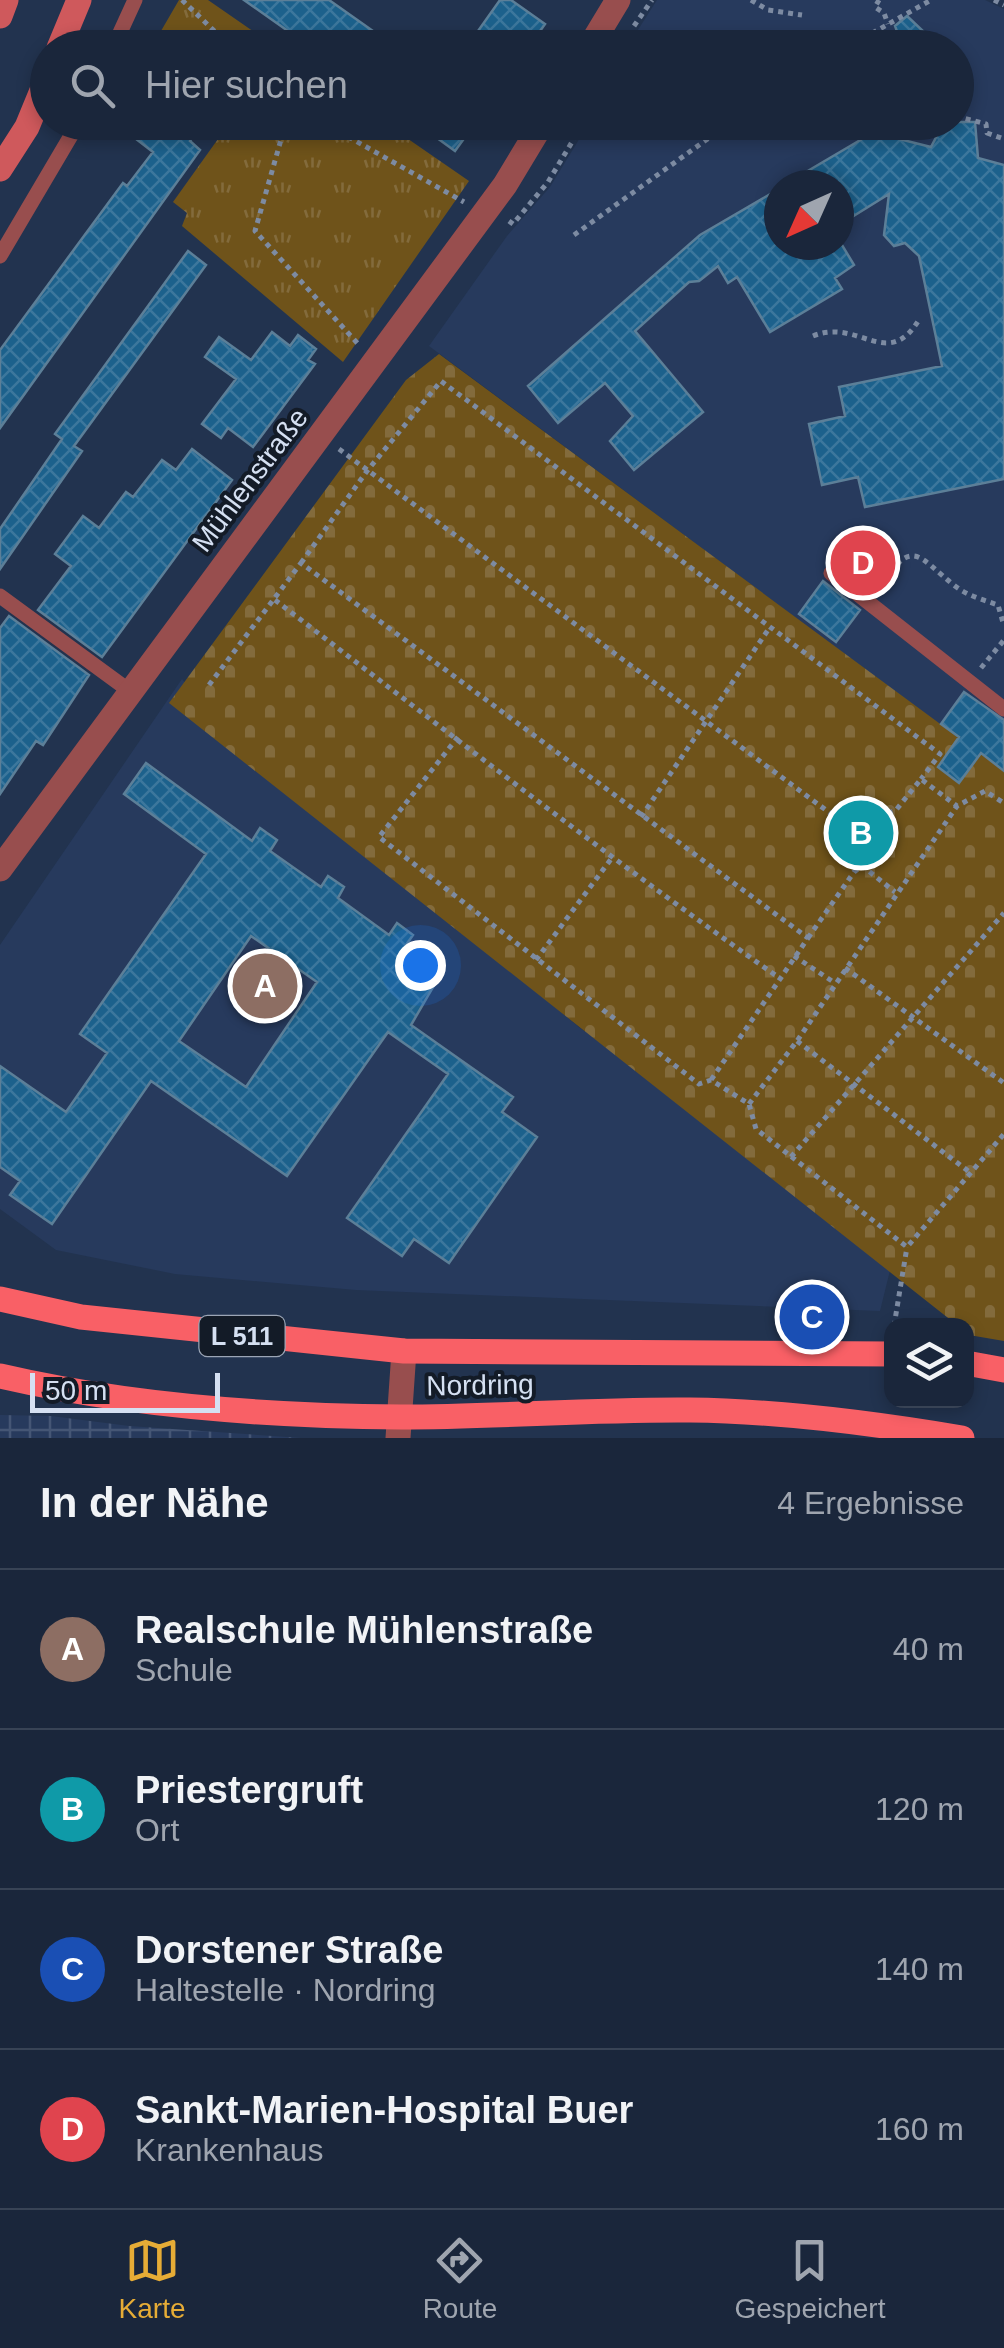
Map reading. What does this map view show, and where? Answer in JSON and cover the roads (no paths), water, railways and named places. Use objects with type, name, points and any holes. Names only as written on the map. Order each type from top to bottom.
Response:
[{"type":"main road","points":[[0,16],[6,0]]},
{"type":"main road","points":[[67,30],[79,0]]},
{"type":"main road","points":[[0,169],[30,117]]},
{"type":"main road","name":"Nordring","points":[[0,1300],[81,1317],[404,1350],[884,1354]]},
{"type":"main road","points":[[974,1364],[1004,1370]]},
{"type":"main road","name":"Nordring","points":[[0,1376],[65,1391],[398,1427],[691,1410],[874,1424],[962,1438]]},
{"type":"street","points":[[600,30],[618,0]]},
{"type":"street","name":"Mühlenstraße","points":[[0,870],[375,363],[482,197],[528,140]]},
{"type":"street","points":[[398,1427],[404,1350]]},
{"type":"lane","points":[[121,30],[135,0]]},
{"type":"lane","points":[[0,256],[68,140]]},
{"type":"lane","points":[[831,572],[1004,709]]},
{"type":"lane","points":[[0,596],[131,692]]},
{"type":"place","name":"Sankt-Marien-Hospital Buer","points":[[863,563]]},
{"type":"place","name":"Priestergruft","points":[[861,833]]},
{"type":"place","name":"Realschule Mühlenstraße","points":[[265,986]]},
{"type":"place","name":"Dorstener Straße","points":[[812,1317]]}]
